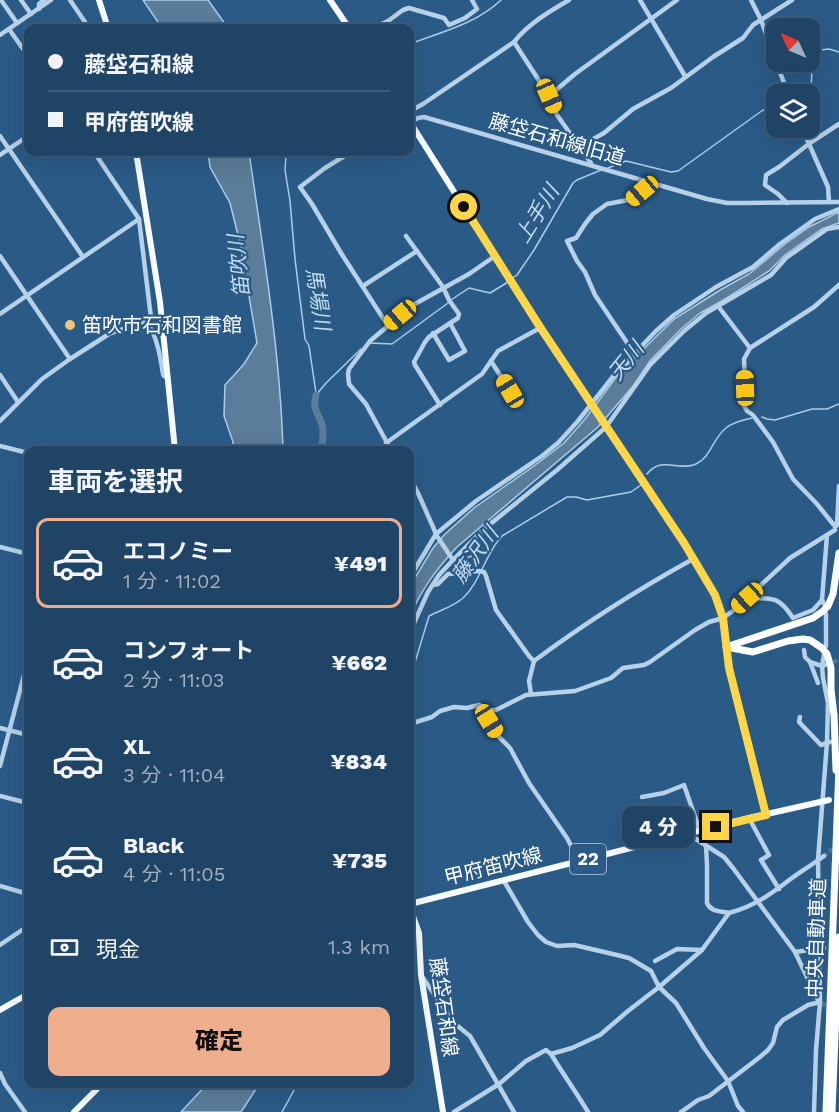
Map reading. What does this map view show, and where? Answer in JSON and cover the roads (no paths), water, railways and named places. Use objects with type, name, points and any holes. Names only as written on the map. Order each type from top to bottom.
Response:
[{"type":"highway","points":[[726,647],[808,620],[823,611],[833,594],[839,553]]},
{"type":"highway","points":[[726,647],[753,651],[803,639],[816,643],[827,654],[830,661],[834,715],[837,815]]},
{"type":"highway","name":"中央自動車道","points":[[826,1112],[839,765]]},
{"type":"highway","name":"中央自動車道","points":[[832,1112],[839,937]]},
{"type":"main road","points":[[99,0],[107,24]]},
{"type":"main road","points":[[332,1],[346,24]]},
{"type":"main road","points":[[414,128],[540,327],[684,543],[715,595],[723,618],[726,647],[738,703],[766,815]]},
{"type":"main road","points":[[137,156],[160,302],[175,446]]},
{"type":"main road","name":"甲府笛吹線","points":[[414,905],[749,818],[826,801]]},
{"type":"main road","name":"藤垈石和線","points":[[414,918],[419,933],[421,975],[443,1112]]},
{"type":"main road","points":[[0,1010],[24,996]]},
{"type":"main road","points":[[74,1112],[98,1088]]},
{"type":"street","points":[[1,0],[17,23]]},
{"type":"street","points":[[21,0],[31,14]]},
{"type":"street","points":[[39,9],[39,4],[44,0]]},
{"type":"street","points":[[0,35],[51,0]]},
{"type":"street","points":[[70,0],[86,24]]},
{"type":"street","points":[[381,24],[409,8],[444,18],[449,25],[465,18],[477,9],[472,0]]},
{"type":"street","points":[[414,109],[514,42],[519,35],[551,10],[569,0]]},
{"type":"street","points":[[640,0],[685,76]]},
{"type":"street","points":[[549,96],[575,74],[677,0]]},
{"type":"street","points":[[751,0],[761,20],[784,84]]},
{"type":"street","points":[[579,147],[604,133],[633,109],[671,88],[712,57],[743,38],[753,25],[792,0]]},
{"type":"street","points":[[9,29],[24,50]]},
{"type":"street","points":[[514,42],[549,96],[557,115],[592,165]]},
{"type":"street","name":"藤垈石和線旧道","points":[[414,120],[424,117],[707,199],[728,203],[839,202]]},
{"type":"street","points":[[787,203],[765,185],[766,176],[839,124]]},
{"type":"street","points":[[0,136],[83,257]]},
{"type":"street","points":[[807,138],[828,187],[829,202]]},
{"type":"street","points":[[0,155],[24,139]]},
{"type":"street","points":[[97,156],[139,219],[151,318],[147,323]]},
{"type":"street","points":[[345,156],[300,187],[388,326]]},
{"type":"street","points":[[634,354],[595,295],[567,241],[576,238],[593,214],[607,204],[633,199],[652,182]]},
{"type":"street","points":[[414,571],[437,535],[476,501],[558,443],[634,354],[674,315],[716,287],[753,267],[815,219],[839,209]]},
{"type":"street","points":[[0,314],[139,219]]},
{"type":"street","points":[[414,622],[439,575],[452,559],[484,529],[581,450],[605,426],[650,365],[696,320],[771,275],[786,258],[826,229],[839,226]]},
{"type":"street","points":[[406,236],[443,287],[459,316],[433,333],[414,362],[440,405]]},
{"type":"street","points":[[363,286],[417,251]]},
{"type":"street","points":[[0,256],[69,359]]},
{"type":"street","points":[[388,446],[366,404],[352,389],[348,379],[349,369],[369,343],[413,305],[469,274],[495,256]]},
{"type":"street","points":[[836,527],[818,504],[793,479],[773,442],[742,402],[745,388],[744,359],[750,348],[814,307],[839,285]]},
{"type":"street","points":[[718,306],[750,348]]},
{"type":"street","points":[[0,421],[42,379],[69,359],[108,334],[142,322],[152,328],[163,374],[168,378]]},
{"type":"street","points":[[433,333],[449,360],[465,351],[450,323]]},
{"type":"street","points":[[386,443],[482,374],[498,351],[540,327]]},
{"type":"street","points":[[491,361],[510,391]]},
{"type":"street","points":[[0,375],[18,402]]},
{"type":"street","points":[[0,446],[24,452]]},
{"type":"street","points":[[414,486],[437,535],[452,559]]},
{"type":"street","points":[[414,723],[454,707],[467,708],[479,705],[496,710],[531,694],[575,691],[611,678],[623,668],[644,665],[695,630],[709,622],[723,618],[790,558],[836,527],[839,486]]},
{"type":"street","points":[[747,598],[778,600],[783,603],[793,618],[813,610],[823,602],[827,535]]},
{"type":"street","points":[[0,547],[24,553]]},
{"type":"street","points":[[531,694],[529,681],[534,661],[644,586],[693,559]]},
{"type":"street","points":[[433,585],[438,584],[448,574],[480,572],[486,576],[496,610],[534,661]]},
{"type":"street","points":[[825,646],[826,614]]},
{"type":"street","points":[[804,650],[805,657],[810,662],[818,683]]},
{"type":"street","points":[[814,1112],[822,948],[818,860],[826,801],[829,742],[824,655]]},
{"type":"street","points":[[810,662],[823,666]]},
{"type":"street","points":[[0,766],[24,676]]},
{"type":"street","points":[[479,705],[499,737],[510,748],[579,861]]},
{"type":"street","points":[[800,717],[799,722],[821,745],[829,742]]},
{"type":"street","points":[[0,728],[24,734]]},
{"type":"street","points":[[642,797],[664,793],[684,785],[700,831]]},
{"type":"street","points":[[0,796],[24,802]]},
{"type":"street","points":[[749,818],[769,855],[761,861],[779,889]]},
{"type":"street","points":[[688,834],[724,857],[728,862],[795,952],[821,1003]]},
{"type":"street","points":[[706,846],[706,903],[714,911],[729,913],[758,903],[824,856]]},
{"type":"street","points":[[504,880],[528,922],[546,942],[557,946],[574,945],[629,958],[651,971],[659,987],[676,1003],[728,1081],[738,1106],[743,1112]]},
{"type":"street","points":[[0,886],[24,893]]},
{"type":"street","points":[[551,1054],[572,1048],[600,1035],[702,950],[729,913]]},
{"type":"street","points":[[0,945],[24,928]]},
{"type":"street","points":[[795,952],[822,948]]},
{"type":"street","points":[[656,961],[677,949],[702,950]]},
{"type":"street","points":[[421,975],[454,1023],[470,1036],[514,1112]]},
{"type":"street","points":[[681,1112],[698,1100],[709,1096],[768,1050],[773,1043],[777,1027],[783,1020],[808,1005],[821,1003]]},
{"type":"street","points":[[454,1112],[499,1084],[526,1061],[546,1050],[551,1054],[588,1112]]},
{"type":"street","points":[[0,1073],[3,1085],[25,1112]]},
{"type":"water","points":[[143,0],[208,0],[225,24],[159,24]]},
{"type":"water","points":[[209,156],[250,156],[275,338],[283,446],[232,446],[224,416],[225,385],[244,364],[257,343],[240,243],[230,203],[210,167]]},
{"type":"water","points":[[839,212],[839,223],[822,229],[785,255],[769,271],[700,313],[680,330],[650,361],[634,385],[598,427],[457,547],[430,580],[414,608],[414,579],[433,548],[445,534],[474,508],[564,443],[620,372],[674,319],[749,274],[809,227]]},
{"type":"water","points":[[203,1088],[257,1088],[241,1112],[181,1112]]},
{"type":"waterway","name":"馬場川","points":[[414,43],[469,21],[501,0]]},
{"type":"waterway","name":"上手川","points":[[811,84],[813,67],[820,50],[829,49],[839,52]]},
{"type":"waterway","name":"上手川","points":[[608,168],[626,161],[671,172],[678,171],[766,109]]},
{"type":"waterway","name":"馬場川","points":[[286,156],[285,170],[305,339],[309,346],[316,393]]},
{"type":"waterway","name":"上手川","points":[[511,279],[517,275],[534,250],[573,183],[601,170]]},
{"type":"waterway","name":"上手川","points":[[451,300],[469,288],[490,293],[508,282]]},
{"type":"waterway","name":"上手川","points":[[370,343],[392,344],[448,303]]},
{"type":"waterway","name":"上手川","points":[[316,395],[361,349]]},
{"type":"waterway","name":"馬場川","points":[[316,395],[315,407],[323,431],[321,446]]},
{"type":"waterway","name":"藤沢川","points":[[762,417],[775,420],[812,409],[827,409],[839,404]]},
{"type":"waterway","name":"藤沢川","points":[[647,474],[659,466],[696,464],[705,457],[726,428],[752,418]]},
{"type":"waterway","name":"藤沢川","points":[[414,666],[429,616],[463,598],[474,584],[491,551],[502,536],[567,497],[587,500],[631,492],[641,485]]},
{"type":"waterway","name":"藤沢川","points":[[282,1112],[295,1088]]},
{"type":"tunnel","points":[[827,664],[839,660]]},
{"type":"tunnel","points":[[824,856],[837,845]]},
{"type":"tunnel","points":[[822,1003],[831,1012]]},
{"type":"place","name":"笛吹市石和図書館","points":[[70,325]]},
{"type":"water label","name":"笛吹川","points":[[239,266]]},
{"type":"water label","name":"天川","points":[[626,361]]}]
